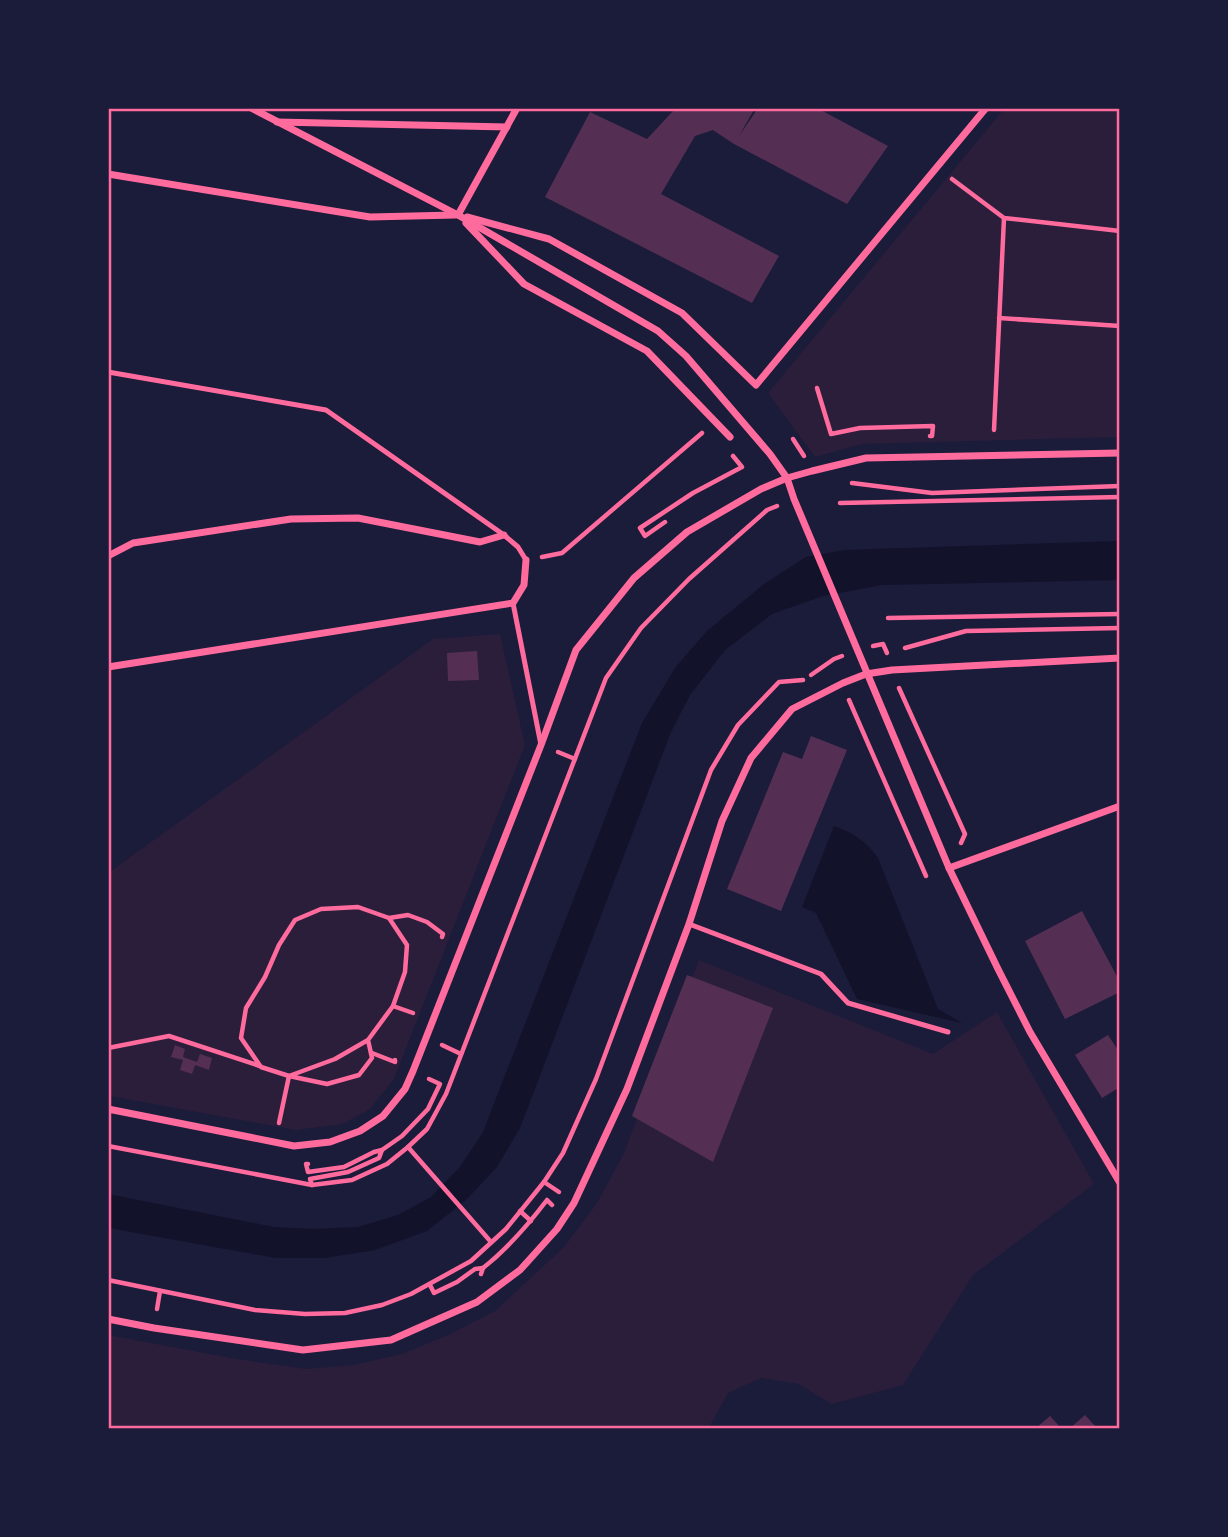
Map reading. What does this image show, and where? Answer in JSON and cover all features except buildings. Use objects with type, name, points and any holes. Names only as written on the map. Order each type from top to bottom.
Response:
[{"type":"street","points":[[251,108],[458,215],[658,331],[686,356],[770,454],[787,478],[866,674],[949,868],[1030,1032],[1119,1183]]},
{"type":"street","points":[[458,215],[517,108]]},
{"type":"street","points":[[108,174],[370,217],[458,215],[549,239],[681,313],[755,385],[986,108]]},
{"type":"street","points":[[275,122],[507,127]]},
{"type":"street","points":[[458,215],[524,284],[647,351],[730,437]]},
{"type":"street","points":[[108,1110],[294,1146],[330,1142],[360,1131],[383,1116],[405,1089],[413,1071],[576,650],[634,578],[687,532],[761,489],[787,478],[866,458],[1119,453]]},
{"type":"street","points":[[108,556],[133,543],[291,519],[358,518],[481,542],[504,535]]},
{"type":"street","points":[[108,667],[513,603],[524,585],[526,560]]},
{"type":"street","points":[[108,1319],[303,1350],[391,1340],[477,1302],[520,1270],[557,1229],[574,1203],[627,1089],[689,924],[722,821],[751,758],[792,709],[866,674],[892,670],[1119,659]]},
{"type":"street","points":[[949,868],[1119,806]]},
{"type":"lane","points":[[108,372],[326,410],[504,535],[518,547],[526,560]]},
{"type":"lane","points":[[513,603],[541,745]]},
{"type":"lane","points":[[689,924],[821,974],[848,1003],[948,1032]]},
{"type":"path","points":[[937,168],[1004,218],[1119,231]]},
{"type":"path","points":[[994,430],[1004,218]]},
{"type":"path","points":[[999,318],[1119,326]]},
{"type":"path","points":[[817,388],[831,434],[860,428],[933,426],[932,436],[921,436]]},
{"type":"path","points":[[526,560],[562,553],[716,421],[723,442],[742,467],[693,493],[640,528],[645,536],[676,516]]},
{"type":"path","points":[[793,439],[807,461],[813,455]]},
{"type":"path","points":[[846,483],[932,493],[1119,486]]},
{"type":"path","points":[[840,503],[1119,497]]},
{"type":"path","points":[[108,1146],[312,1185],[352,1180],[387,1164],[408,1147],[426,1129],[446,1094],[606,678],[641,628],[690,579],[767,510],[794,499]]},
{"type":"path","points":[[888,618],[1119,614]]},
{"type":"path","points":[[900,650],[966,631],[1119,628]]},
{"type":"path","points":[[108,1280],[255,1310],[305,1314],[345,1313],[382,1305],[411,1294],[471,1261],[506,1229],[544,1182],[563,1153],[601,1066],[711,771],[738,725],[779,682],[803,681],[834,659],[857,649],[883,644],[887,653]]},
{"type":"path","points":[[899,687],[965,834],[949,868]]},
{"type":"path","points":[[847,694],[926,876]]},
{"type":"path","points":[[261,1067],[242,1038],[246,1008],[295,920],[321,909],[358,907],[389,918],[408,915],[427,922],[443,934],[439,946]]},
{"type":"path","points":[[289,1076],[335,1059],[368,1040],[393,1006],[405,972],[407,945],[389,918]]},
{"type":"path","points":[[393,1006],[413,1013],[417,1002]]},
{"type":"path","points":[[108,1048],[169,1036],[289,1076],[327,1084],[359,1075],[372,1058],[368,1040]]},
{"type":"path","points":[[371,1053],[395,1062],[399,1049]]},
{"type":"path","points":[[266,1120],[279,1123],[289,1076]]},
{"type":"path","points":[[382,1150],[402,1136],[428,1109],[440,1084],[429,1079]]},
{"type":"path","points":[[428,1109],[435,1114]]},
{"type":"path","points":[[408,1147],[491,1242]]},
{"type":"path","points":[[483,1268],[531,1221],[547,1200]]},
{"type":"path","points":[[520,1211],[531,1221]]},
{"type":"shaded area","points":[[1004,109],[1119,109],[1119,437],[862,444],[815,457],[768,393]]},
{"type":"shaded area","points":[[1119,541],[1119,580],[882,585],[823,596],[772,614],[725,650],[690,695],[671,732],[520,1128],[497,1167],[466,1200],[427,1231],[375,1250],[325,1258],[276,1258],[109,1228],[108,1194],[274,1227],[313,1229],[358,1227],[398,1215],[431,1197],[460,1167],[483,1132],[642,723],[675,668],[707,631],[764,584],[806,557],[844,550]]},
{"type":"shaded area","points":[[500,634],[525,745],[394,1079],[370,1109],[343,1124],[296,1130],[109,1096],[108,873],[433,639]]},
{"type":"shaded area","points":[[834,826],[859,838],[878,858],[938,1009],[962,1023],[857,999],[816,913],[802,907]]},
{"type":"shaded area","points":[[699,960],[933,1054],[997,1012],[1094,1184],[973,1275],[903,1385],[832,1404],[798,1384],[761,1378],[728,1393],[710,1428],[109,1428],[108,1335],[306,1369],[353,1365],[402,1354],[495,1311],[564,1247],[597,1203],[623,1155]]}]
